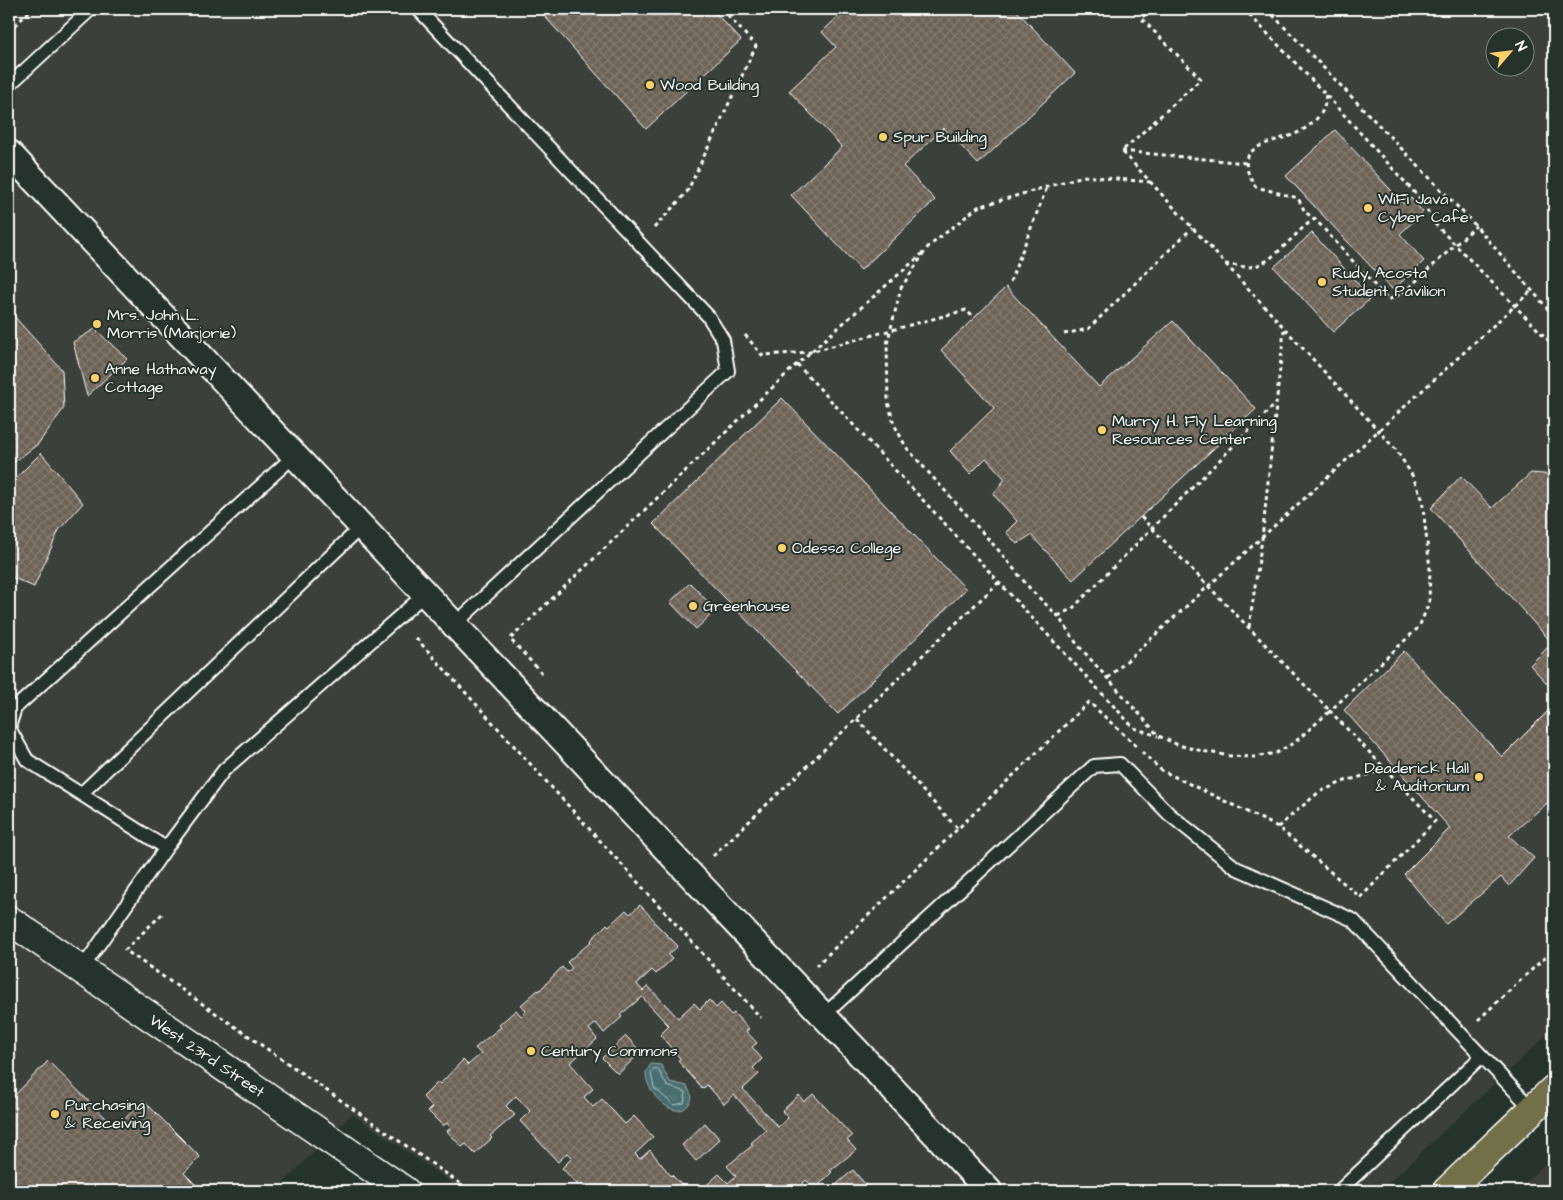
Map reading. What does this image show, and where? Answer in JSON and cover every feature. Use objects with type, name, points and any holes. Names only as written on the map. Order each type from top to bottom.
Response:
[{"type":"main road","points":[[1447,1191],[1554,1089]]},
{"type":"street","points":[[9,153],[989,1191]]},
{"type":"street","name":"West 23rd Street","points":[[9,920],[404,1191]]},
{"type":"lane","points":[[9,85],[91,9]]},
{"type":"lane","points":[[418,9],[708,316],[723,340],[728,371],[454,625]]},
{"type":"lane","points":[[166,848],[27,760],[9,727],[15,708],[294,456]]},
{"type":"lane","points":[[81,794],[361,527]]},
{"type":"lane","points":[[81,970],[166,848],[224,770],[425,594]]},
{"type":"lane","points":[[823,1016],[1094,766],[1120,764],[1169,814],[1236,868],[1352,920],[1532,1110]]},
{"type":"lane","points":[[1339,1191],[1482,1056]]},
{"type":"path","points":[[9,31],[32,9]]},
{"type":"path","points":[[652,230],[687,192],[756,46],[722,9]]},
{"type":"path","points":[[1122,151],[1201,79],[1141,18],[1152,9]]},
{"type":"path","points":[[1244,9],[1326,95],[1423,202],[1433,222],[1554,346]]},
{"type":"path","points":[[1267,9],[1476,226],[1554,316]]},
{"type":"path","points":[[1326,95],[1323,111],[1308,126],[1288,137],[1261,144],[1250,153],[1246,163],[1247,174],[1256,187],[1298,198],[1305,212],[1315,220],[1388,300],[1404,292],[1476,226]]},
{"type":"path","points":[[1122,151],[1246,163]]},
{"type":"path","points":[[797,364],[1134,728],[1159,736],[1178,745],[1230,756],[1255,757],[1276,753],[1295,742],[1419,627],[1429,602],[1430,570],[1422,498],[1412,475],[1397,451],[1122,151]]},
{"type":"path","points":[[510,639],[810,352],[927,249],[978,207],[1083,176],[1150,182]]},
{"type":"path","points":[[1010,282],[1048,187]]},
{"type":"path","points":[[1225,264],[1251,267],[1273,256],[1307,224],[1315,220]]},
{"type":"path","points":[[1064,334],[1088,329],[1192,228]]},
{"type":"path","points":[[927,249],[901,288],[887,344],[888,402],[894,424],[906,447],[1000,552],[1032,591],[1058,616],[1078,644],[1140,717],[1159,736]]},
{"type":"path","points":[[1108,678],[1531,291]]},
{"type":"path","points":[[743,333],[762,355],[810,352],[966,310],[974,318]]},
{"type":"path","points":[[1249,627],[1262,539],[1284,329]]},
{"type":"path","points":[[1058,616],[1073,608],[1276,403]]},
{"type":"path","points":[[1141,517],[1435,821],[1360,898]]},
{"type":"path","points":[[713,856],[999,582]]},
{"type":"path","points":[[416,638],[760,1018]]},
{"type":"path","points":[[857,719],[958,829]]},
{"type":"path","points":[[1278,827],[1319,792],[1345,781],[1386,770]]},
{"type":"path","points":[[162,914],[126,950],[471,1191]]},
{"type":"shaded area","name":"Odessa College","points":[[9,9],[1554,9],[1554,1028],[1380,1191],[464,1191],[352,1114],[275,1191],[9,1191]]},
{"type":"shaded area","points":[[1554,1155],[1554,1191],[1517,1191]]},
{"type":"water","points":[[651,1064],[661,1065],[670,1082],[687,1086],[692,1097],[687,1106],[681,1110],[673,1109],[665,1106],[658,1099],[647,1081],[646,1072]]},
{"type":"building","name":"Wood Building","points":[[538,9],[712,9],[741,40],[646,129]]},
{"type":"building","name":"Spur Building","points":[[846,9],[1015,9],[1075,73],[978,164],[944,128],[903,166],[935,200],[861,270],[791,195],[842,147],[789,91],[836,47],[822,32]]},
{"type":"building","name":"WiFi Java Cyber Cafe","points":[[1335,130],[1404,204],[1411,198],[1423,212],[1400,234],[1424,261],[1393,290],[1286,176]]},
{"type":"building","name":"Rudy Acosta Student Pavilion","points":[[1312,233],[1371,298],[1333,332],[1274,267]]},
{"type":"building","name":"Murry H. Fly Learning Resources Center","points":[[1006,287],[1099,387],[1173,321],[1256,409],[1073,580],[1031,535],[1017,544],[1006,532],[1017,521],[993,494],[1005,479],[986,458],[970,474],[950,451],[994,408],[941,350]]},
{"type":"building","points":[[9,315],[13,315],[62,370],[64,408],[38,444],[9,466]]},
{"type":"building","name":"Anne Hathaway Cottage","points":[[95,329],[127,359],[87,396],[73,342]]},
{"type":"building","points":[[782,398],[966,589],[838,714],[653,524]]},
{"type":"building","points":[[41,453],[83,503],[59,530],[34,587],[9,576],[9,485]]},
{"type":"building","points":[[1531,473],[1554,475],[1554,691],[1530,665],[1552,643],[1431,508],[1461,476],[1492,508]]},
{"type":"building","name":"Greenhouse","points":[[690,583],[716,610],[696,629],[670,602]]},
{"type":"building","name":"Deaderick Hall & Auditorium","points":[[1404,651],[1502,757],[1554,705],[1554,797],[1509,836],[1534,858],[1509,886],[1501,877],[1446,924],[1404,874],[1450,828],[1344,710]]},
{"type":"building","name":"Century Commons","points":[[640,905],[678,946],[668,955],[672,959],[656,974],[652,970],[637,984],[643,991],[648,986],[678,1018],[694,1003],[700,1009],[709,1000],[716,1008],[721,1003],[731,1015],[734,1013],[749,1029],[746,1031],[757,1043],[752,1047],[762,1059],[753,1068],[759,1074],[743,1089],[778,1127],[788,1118],[782,1111],[799,1095],[804,1102],[813,1094],[852,1136],[847,1140],[856,1150],[830,1171],[832,1172],[815,1189],[806,1180],[803,1183],[810,1191],[700,1191],[719,1174],[728,1183],[736,1176],[727,1166],[753,1145],[751,1143],[766,1130],[734,1095],[724,1104],[707,1085],[703,1089],[678,1061],[680,1058],[660,1035],[669,1026],[642,997],[620,1015],[622,1017],[604,1033],[596,1023],[589,1029],[597,1039],[570,1063],[593,1089],[584,1097],[593,1107],[602,1099],[625,1124],[634,1116],[653,1137],[635,1154],[640,1159],[650,1150],[671,1176],[687,1191],[588,1191],[580,1182],[577,1184],[562,1168],[572,1158],[567,1153],[558,1162],[520,1121],[530,1111],[516,1096],[506,1106],[515,1115],[490,1136],[492,1138],[475,1154],[466,1144],[462,1147],[447,1131],[451,1128],[447,1123],[443,1126],[428,1111],[432,1107],[423,1097],[438,1082],[440,1084],[463,1060],[468,1065],[481,1054],[475,1048],[501,1027],[499,1025],[516,1010],[521,1016],[526,1011],[521,1005],[539,991],[562,967],[567,972],[572,968],[567,962],[592,941],[607,924],[609,926],[626,910],[630,914]]},
{"type":"building","points":[[626,1036],[641,1052],[618,1074],[602,1058]]},
{"type":"building","name":"Purchasing & Receiving","points":[[48,1061],[116,1128],[143,1100],[200,1157],[184,1173],[202,1191],[9,1191],[9,1101]]},
{"type":"building","points":[[705,1123],[720,1139],[696,1161],[682,1145]]},
{"type":"building","points":[[853,1170],[871,1191],[829,1191]]},
{"type":"place","name":"Wood Building","points":[[650,85]]},
{"type":"place","name":"Spur Building","points":[[883,137]]},
{"type":"place","name":"WiFi Java Cyber Cafe","points":[[1368,208]]},
{"type":"place","name":"Rudy Acosta Student Pavilion","points":[[1322,282]]},
{"type":"place","name":"Mrs. John L. Morris (Marjorie)","points":[[97,324]]},
{"type":"place","name":"Anne Hathaway Cottage","points":[[95,378]]},
{"type":"place","name":"Murry H. Fly Learning Resources Center","points":[[1102,430]]},
{"type":"place","name":"Odessa College","points":[[782,548]]},
{"type":"place","name":"Greenhouse","points":[[693,606]]},
{"type":"place","name":"Deaderick Hall & Auditorium","points":[[1479,777]]},
{"type":"place","name":"Century Commons","points":[[531,1051]]},
{"type":"place","name":"Purchasing & Receiving","points":[[55,1114]]}]
